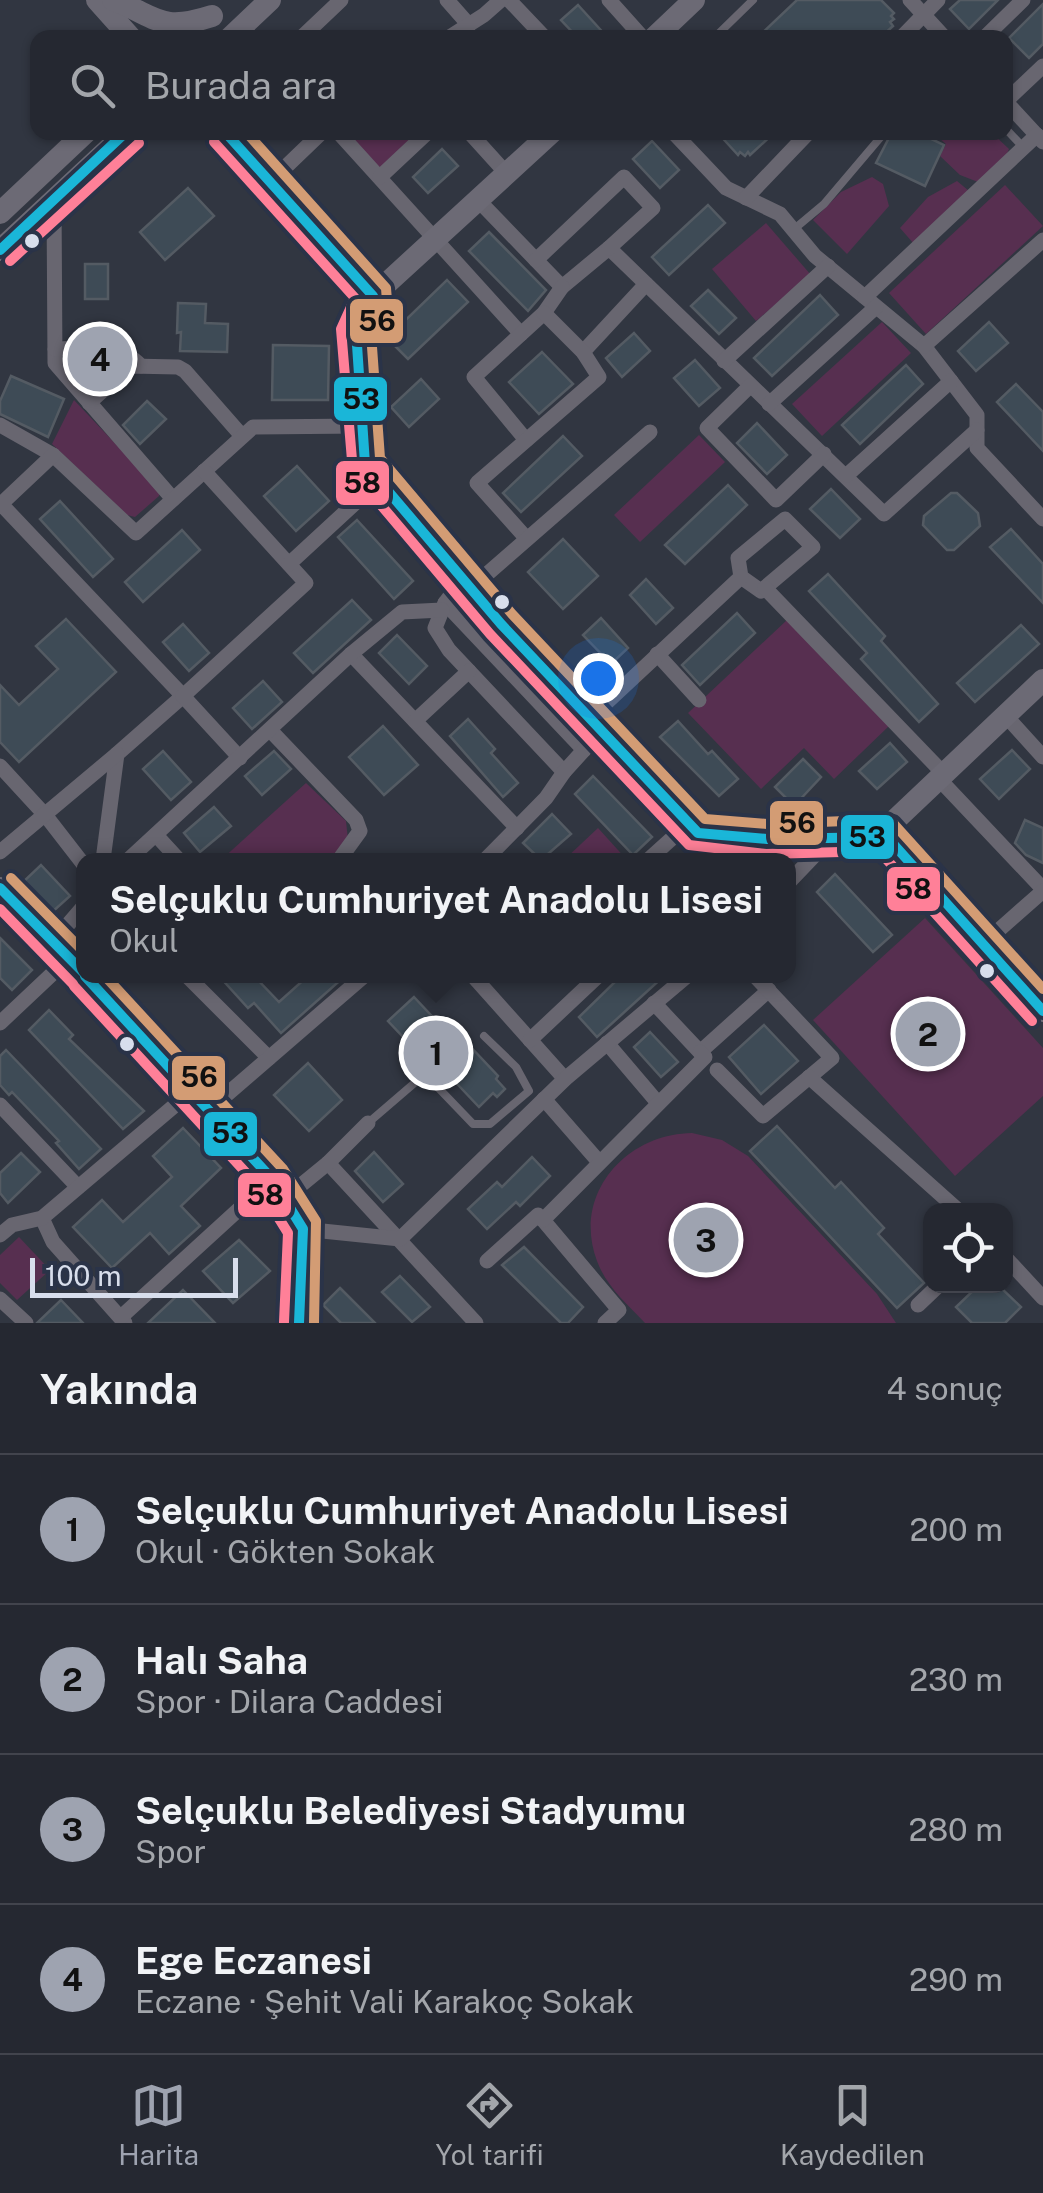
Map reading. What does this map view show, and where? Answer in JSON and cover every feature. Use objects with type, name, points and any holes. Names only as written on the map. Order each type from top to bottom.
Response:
[{"type":"street","points":[[95,0],[119,30]]},
{"type":"street","points":[[112,0],[169,25],[188,23],[220,8]]},
{"type":"street","points":[[152,20],[171,0]]},
{"type":"street","points":[[309,30],[341,0]]},
{"type":"street","points":[[446,0],[469,25]]},
{"type":"street","points":[[461,30],[501,0]]},
{"type":"street","points":[[509,0],[538,30]]},
{"type":"street","points":[[609,0],[636,30]]},
{"type":"street","points":[[662,30],[694,0]]},
{"type":"street","points":[[910,0],[937,30]]},
{"type":"street","points":[[908,30],[938,0]]},
{"type":"street","points":[[992,30],[1023,0]]},
{"type":"street","points":[[198,30],[220,8]]},
{"type":"street","points":[[239,30],[262,8]]},
{"type":"street","points":[[246,30],[262,8]]},
{"type":"street","points":[[1013,94],[1043,66]]},
{"type":"street","points":[[770,404],[1024,148],[1040,138],[1013,109]]},
{"type":"street","points":[[0,250],[119,140]]},
{"type":"street","points":[[232,140],[374,296]]},
{"type":"street","points":[[271,181],[314,140]]},
{"type":"street","points":[[345,140],[522,334]]},
{"type":"street","points":[[380,177],[419,140]]},
{"type":"street","points":[[476,140],[507,174]]},
{"type":"street","points":[[543,140],[374,296],[356,330],[365,464],[467,584],[698,833],[767,839],[887,837],[1043,1011]]},
{"type":"street","points":[[681,140],[726,188],[780,214],[828,266],[924,346],[978,416],[977,448],[1040,508]]},
{"type":"street","points":[[746,198],[800,140]]},
{"type":"street","points":[[0,212],[71,141]]},
{"type":"street","points":[[526,440],[474,377],[544,313],[562,287],[653,208],[624,177],[536,260]]},
{"type":"street","points":[[54,200],[55,363],[174,499]]},
{"type":"street","points":[[479,200],[562,287]]},
{"type":"street","points":[[924,346],[1043,240]]},
{"type":"street","points":[[609,248],[884,514],[978,430]]},
{"type":"street","points":[[724,361],[828,266]]},
{"type":"street","points":[[583,352],[646,284]]},
{"type":"street","points":[[527,539],[477,484],[599,377],[583,352],[544,313]]},
{"type":"street","points":[[55,349],[125,352],[141,366]]},
{"type":"street","points":[[89,403],[130,366],[178,367],[185,370],[242,436]]},
{"type":"street","points":[[847,475],[951,381]]},
{"type":"street","points":[[750,386],[707,428],[776,500],[824,454]]},
{"type":"street","points":[[0,425],[53,455],[136,533],[252,427],[362,426]]},
{"type":"street","points":[[564,772],[434,628],[444,606],[467,584],[527,539],[650,432]]},
{"type":"street","points":[[53,455],[1,504],[240,758]]},
{"type":"street","points":[[0,852],[183,696],[306,583],[204,471]]},
{"type":"street","points":[[289,564],[380,482]]},
{"type":"street","points":[[784,519],[812,546],[762,592],[741,577],[738,558],[784,519]]},
{"type":"street","points":[[495,853],[546,798],[584,750],[596,724],[658,654],[741,577]]},
{"type":"street","points":[[766,588],[1043,890],[983,944]]},
{"type":"street","points":[[136,853],[351,654],[402,612],[444,606]]},
{"type":"street","points":[[444,606],[584,750]]},
{"type":"street","points":[[351,654],[516,828]]},
{"type":"street","points":[[658,654],[699,700]]},
{"type":"street","points":[[415,721],[469,671]]},
{"type":"street","points":[[887,837],[891,824],[1043,680]]},
{"type":"street","points":[[1006,716],[1043,757]]},
{"type":"street","points":[[270,730],[356,820],[360,832],[346,853]]},
{"type":"street","points":[[104,853],[117,754]]},
{"type":"street","points":[[0,766],[76,855]]},
{"type":"street","points":[[656,853],[689,823]]},
{"type":"street","points":[[156,835],[173,853]]},
{"type":"street","points":[[736,853],[737,836]]},
{"type":"street","points":[[796,875],[833,836]]},
{"type":"street","points":[[352,846],[359,853]]},
{"type":"street","points":[[0,888],[72,962],[0,1023]]},
{"type":"street","points":[[92,983],[210,1109],[278,1189],[303,1229],[298,1323]]},
{"type":"street","points":[[195,983],[269,1058]]},
{"type":"street","points":[[210,1109],[356,983]]},
{"type":"street","points":[[478,983],[565,1079]]},
{"type":"street","points":[[530,1040],[591,983]]},
{"type":"street","points":[[400,1239],[565,1079],[676,983]]},
{"type":"street","points":[[717,1070],[763,1116],[832,1058],[762,983]]},
{"type":"street","points":[[700,1052],[769,990]]},
{"type":"street","points":[[543,1220],[705,1057],[654,1002]]},
{"type":"street","points":[[607,1043],[658,1103]]},
{"type":"street","points":[[810,1077],[950,1203]]},
{"type":"street","points":[[0,1235],[12,1224],[42,1218],[193,1090]]},
{"type":"street","points":[[544,1099],[598,1162]]},
{"type":"street","points":[[0,1105],[78,1188]]},
{"type":"street","points":[[42,1218],[53,1242],[123,1320],[278,1189],[328,1163],[368,1122]]},
{"type":"street","points":[[328,1163],[476,1323]]},
{"type":"street","points":[[487,1261],[538,1215],[620,1310],[609,1322]]},
{"type":"street","points":[[303,1229],[400,1239]]},
{"type":"street","points":[[1013,1266],[1043,1298]]},
{"type":"street","points":[[918,1305],[931,1293]]},
{"type":"street","points":[[0,1299],[26,1323]]},
{"type":"lane","points":[[722,30],[753,0]]},
{"type":"lane","points":[[1013,136],[1024,148]]},
{"type":"lane","points":[[793,230],[824,204],[878,140]]},
{"type":"lane","points":[[368,1122],[425,1074],[472,1124],[490,1124],[530,1091],[516,1068],[484,1036]]},
{"type":"shaded area","points":[[353,140],[412,140],[381,169]]},
{"type":"shaded area","points":[[941,140],[999,140],[1009,149],[978,182],[960,175],[940,156],[946,144]]},
{"type":"shaded area","points":[[872,177],[883,184],[889,206],[847,254],[813,220],[841,192]]},
{"type":"shaded area","points":[[957,181],[969,191],[914,244],[900,228],[928,197]]},
{"type":"shaded area","points":[[1005,185],[1043,226],[926,334],[889,293]]},
{"type":"shaded area","points":[[766,223],[811,275],[756,321],[712,269]]},
{"type":"shaded area","points":[[882,322],[911,353],[822,436],[792,404]]},
{"type":"shaded area","points":[[74,400],[160,491],[135,517],[127,515],[52,444]]},
{"type":"shaded area","points":[[699,435],[725,462],[640,542],[614,515]]},
{"type":"shaded area","points":[[787,620],[889,726],[834,779],[804,748],[761,789],[688,713]]},
{"type":"shaded area","points":[[306,783],[346,821],[348,840],[335,853],[229,853]]},
{"type":"shaded area","points":[[598,828],[621,853],[571,853]]},
{"type":"shaded area","points":[[925,918],[1043,1048],[1043,1096],[955,1176],[813,1020]]},
{"type":"shaded area","points":[[692,1133],[722,1140],[748,1156],[877,1294],[896,1323],[645,1323],[601,1270],[591,1237],[592,1213],[598,1192],[626,1157],[645,1144]]},
{"type":"shaded area","points":[[19,1237],[50,1270],[17,1300],[0,1283],[0,1255]]},
{"type":"building","points":[[797,0],[881,0],[894,13],[889,30],[765,30]]},
{"type":"building","points":[[960,0],[998,0],[969,29],[950,9]]},
{"type":"building","points":[[1043,4],[1043,44],[1029,58],[1013,42],[1013,34]]},
{"type":"building","points":[[578,5],[601,30],[570,30],[561,20]]},
{"type":"building","points":[[724,140],[766,140],[750,155],[738,155]]},
{"type":"building","points":[[888,140],[934,140],[944,145],[925,186],[876,163]]},
{"type":"building","points":[[652,141],[679,170],[660,188],[633,159]]},
{"type":"building","points":[[442,149],[458,166],[428,193],[413,177]]},
{"type":"building","points":[[188,188],[214,216],[165,260],[140,232]]},
{"type":"building","points":[[708,205],[725,223],[669,275],[652,257]]},
{"type":"building","points":[[489,232],[546,290],[528,311],[469,251]]},
{"type":"building","points":[[85,264],[108,264],[108,299],[85,299]]},
{"type":"building","points":[[447,280],[468,302],[408,359],[387,338]]},
{"type":"building","points":[[708,290],[736,318],[719,334],[691,306]]},
{"type":"building","points":[[820,295],[838,315],[772,376],[754,358]]},
{"type":"building","points":[[178,303],[206,304],[205,323],[228,324],[227,352],[180,351]]},
{"type":"building","points":[[989,322],[1008,343],[976,371],[958,351]]},
{"type":"building","points":[[634,333],[650,351],[622,377],[606,358]]},
{"type":"building","points":[[273,345],[329,346],[328,400],[272,400]]},
{"type":"building","points":[[542,352],[573,384],[539,414],[509,382]]},
{"type":"building","points":[[71,360],[115,363],[90,387],[71,364]]},
{"type":"building","points":[[695,360],[720,388],[699,406],[674,378]]},
{"type":"building","points":[[906,365],[923,384],[860,444],[842,425]]},
{"type":"building","points":[[11,376],[64,399],[48,437],[0,414],[0,401]]},
{"type":"building","points":[[421,379],[439,399],[409,427],[391,407]]},
{"type":"building","points":[[1016,384],[1043,412],[1043,451],[997,402]]},
{"type":"building","points":[[147,401],[166,419],[140,444],[123,425]]},
{"type":"building","points":[[757,423],[787,455],[767,474],[737,443]]},
{"type":"building","points":[[563,436],[582,456],[521,512],[503,493]]},
{"type":"building","points":[[297,466],[329,501],[296,531],[264,496]]},
{"type":"building","points":[[728,485],[747,505],[685,564],[665,545]]},
{"type":"building","points":[[831,489],[860,519],[840,538],[810,509]]},
{"type":"building","points":[[951,493],[957,493],[978,513],[980,526],[954,550],[947,550],[923,525],[924,516]]},
{"type":"building","points":[[60,501],[113,559],[93,577],[40,519]]},
{"type":"building","points":[[357,520],[413,581],[394,599],[338,537]]},
{"type":"building","points":[[1011,529],[1043,564],[1043,603],[990,547]]},
{"type":"building","points":[[182,530],[200,550],[143,602],[125,582]]},
{"type":"building","points":[[563,539],[598,576],[563,609],[528,572]]},
{"type":"building","points":[[828,574],[885,636],[881,641],[938,704],[919,722],[861,659],[867,653],[809,591]]},
{"type":"building","points":[[646,579],[673,608],[656,624],[630,595]]},
{"type":"building","points":[[352,600],[371,620],[313,673],[294,653]]},
{"type":"building","points":[[737,613],[755,633],[700,685],[682,665]]},
{"type":"building","points":[[601,618],[628,648],[611,664],[583,635]]},
{"type":"building","points":[[66,619],[116,672],[19,762],[0,742],[0,685],[19,705],[58,669],[36,646]]},
{"type":"building","points":[[183,624],[209,653],[189,671],[163,642]]},
{"type":"building","points":[[1021,625],[1039,644],[975,702],[957,683]]},
{"type":"building","points":[[397,635],[427,666],[409,684],[379,653]]},
{"type":"building","points":[[263,681],[282,702],[252,729],[233,708]]},
{"type":"building","points":[[468,719],[518,783],[503,797],[450,736]]},
{"type":"building","points":[[678,721],[738,779],[719,796],[660,737]]},
{"type":"building","points":[[383,726],[418,765],[384,795],[349,757]]},
{"type":"building","points":[[890,743],[907,762],[877,789],[859,771]]},
{"type":"building","points":[[1012,750],[1030,769],[999,799],[980,779]]},
{"type":"building","points":[[163,751],[191,782],[171,800],[143,769]]},
{"type":"building","points":[[274,751],[291,769],[262,795],[245,776]]},
{"type":"building","points":[[803,759],[821,777],[794,806],[775,787]]},
{"type":"building","points":[[593,776],[652,837],[631,853],[575,794]]},
{"type":"building","points":[[214,807],[231,826],[200,852],[184,833]]},
{"type":"building","points":[[552,814],[571,834],[549,853],[534,853],[523,843]]},
{"type":"building","points":[[1025,820],[1043,828],[1043,863],[1026,855],[1015,843]]},
{"type":"building","points":[[41,865],[70,896],[50,914],[22,883]]},
{"type":"building","points":[[835,874],[892,935],[873,952],[817,892]]},
{"type":"building","points":[[0,938],[32,970],[12,990],[0,978]]},
{"type":"building","points":[[225,983],[261,983],[279,1002],[300,983],[337,983],[281,1033],[254,1003],[248,1008]]},
{"type":"building","points":[[614,983],[656,983],[597,1037],[579,1017]]},
{"type":"building","points":[[414,997],[443,1028],[448,1023],[498,1076],[496,1079],[505,1089],[497,1097],[493,1093],[479,1107],[426,1051],[421,1056],[388,1021]]},
{"type":"building","points":[[49,1010],[73,1035],[69,1039],[144,1111],[123,1129],[29,1030]]},
{"type":"building","points":[[764,1025],[798,1061],[761,1094],[729,1057]]},
{"type":"building","points":[[650,1032],[678,1062],[661,1077],[634,1047]]},
{"type":"building","points":[[6,1050],[101,1149],[79,1169],[56,1143],[59,1141],[12,1092],[9,1095],[0,1085],[0,1056]]},
{"type":"building","points":[[308,1063],[342,1100],[309,1131],[274,1095]]},
{"type":"building","points":[[777,1126],[835,1188],[841,1182],[884,1228],[878,1234],[923,1284],[897,1308],[750,1151]]},
{"type":"building","points":[[183,1128],[221,1168],[181,1206],[200,1226],[169,1254],[150,1233],[112,1268],[73,1227],[102,1200],[123,1222],[172,1177],[153,1156]]},
{"type":"building","points":[[374,1152],[403,1184],[383,1202],[355,1171]]},
{"type":"building","points":[[21,1153],[40,1172],[8,1203],[0,1193],[0,1173]]},
{"type":"building","points":[[532,1157],[550,1176],[520,1206],[516,1202],[487,1229],[468,1209],[497,1182],[502,1187]]},
{"type":"building","points":[[239,1240],[270,1271],[233,1303],[203,1271]]},
{"type":"building","points":[[524,1247],[583,1307],[568,1323],[561,1323],[502,1265]]},
{"type":"building","points":[[400,1276],[430,1307],[412,1322],[382,1292]]},
{"type":"building","points":[[340,1288],[375,1323],[341,1323],[323,1305]]},
{"type":"building","points":[[183,1290],[215,1323],[148,1323]]},
{"type":"building","points":[[971,1293],[1006,1293],[1021,1307],[1005,1323],[972,1323],[956,1307]]},
{"type":"building","points":[[61,1300],[83,1323],[37,1323]]},
{"type":"transit line","name":"53","points":[[0,250],[117,140]]},
{"type":"transit line","name":"53","points":[[232,140],[373,296],[356,330],[365,464],[501,624],[698,833],[767,839],[887,837],[1043,1011]]},
{"type":"transit line","name":"56","points":[[253,140],[386,288],[387,301],[371,333],[380,458],[512,614],[705,819],[767,824],[872,820],[893,823],[1043,989]]},
{"type":"transit line","name":"58","points":[[214,142],[355,298],[341,329],[353,472],[490,634],[689,845],[757,853]]},
{"type":"transit line","name":"58","points":[[10,261],[139,143]]},
{"type":"transit line","name":"58","points":[[796,853],[879,851],[1032,1021]]},
{"type":"transit line","name":"56","points":[[11,878],[76,944]]},
{"type":"transit line","name":"53","points":[[0,888],[76,965]]},
{"type":"transit line","name":"58","points":[[0,909],[73,984]]},
{"type":"transit line","name":"53","points":[[91,983],[272,1179],[303,1229],[299,1323]]},
{"type":"transit line","name":"56","points":[[111,983],[283,1169],[316,1221],[314,1323]]},
{"type":"transit line","name":"58","points":[[74,986],[260,1188],[288,1233],[284,1322]]},
{"type":"place","name":"Ege Eczanesi","points":[[100,359]]},
{"type":"place","name":"Halı Saha","points":[[928,1034]]},
{"type":"place","name":"Selçuklu Cumhuriyet Anadolu Lisesi","points":[[436,1053]]},
{"type":"place","name":"Selçuklu Belediyesi Stadyumu","points":[[706,1240]]}]
